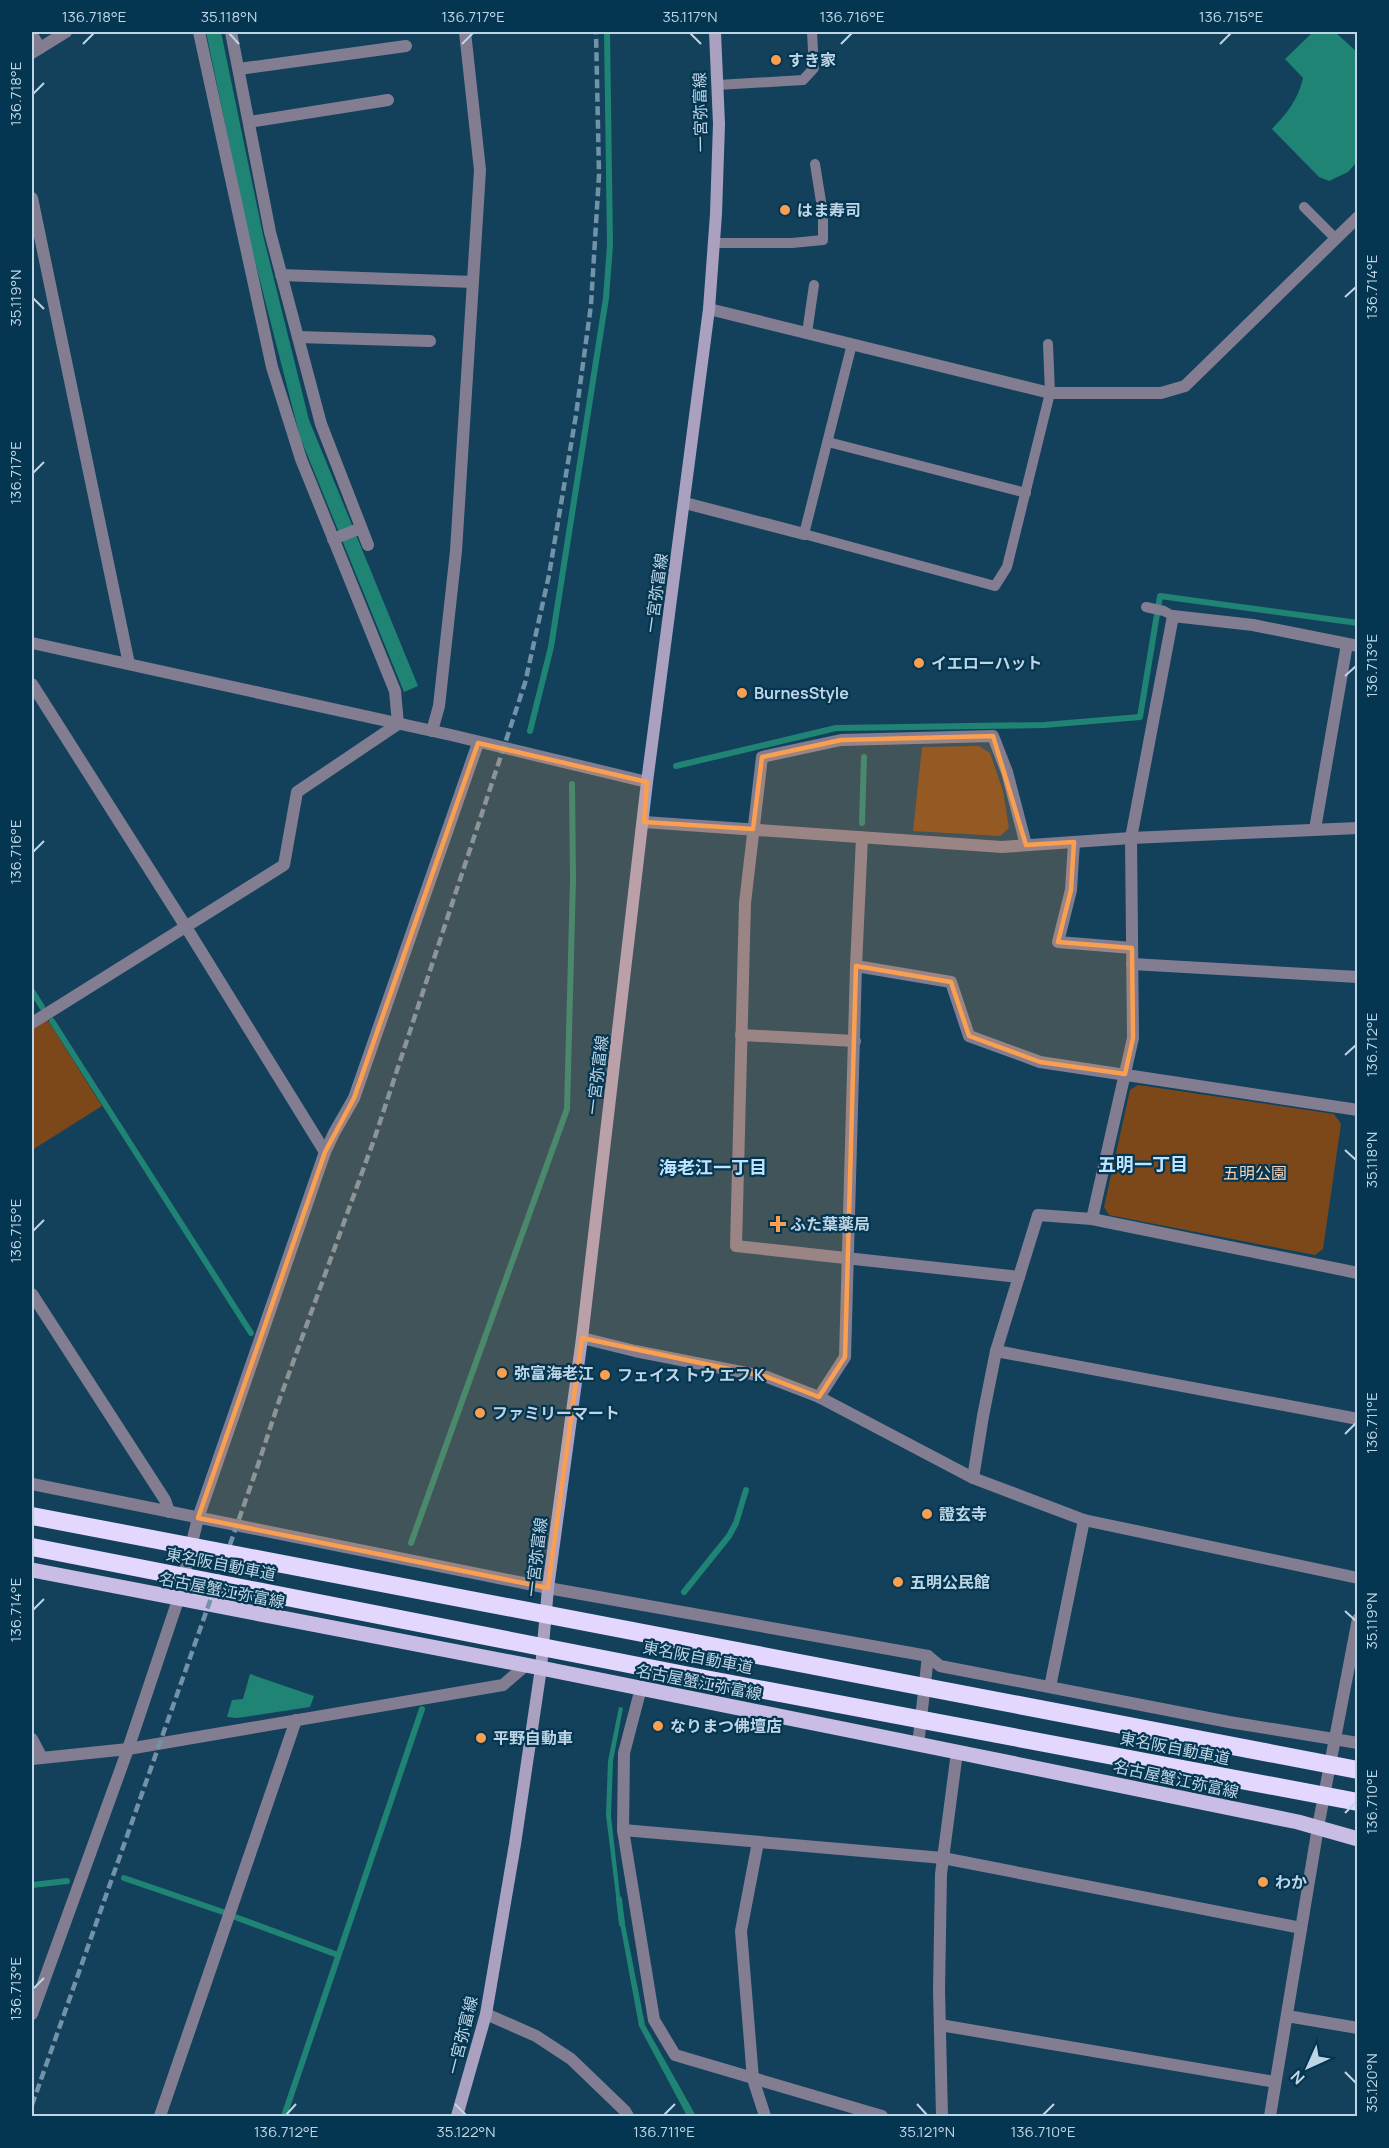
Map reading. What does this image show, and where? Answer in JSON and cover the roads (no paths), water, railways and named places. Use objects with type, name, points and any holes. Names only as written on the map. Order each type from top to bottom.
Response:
[{"type":"highway","name":"東名阪自動車道","points":[[32,1516],[1358,1770]]},
{"type":"highway","name":"東名阪自動車道","points":[[32,1547],[665,1671],[1358,1802]]},
{"type":"main road","name":"一宮弥富線","points":[[457,2116],[486,2014],[515,1844],[541,1668],[548,1588],[582,1338],[647,782],[709,309],[718,135],[715,32]]},
{"type":"main road","name":"名古屋蟹江弥富線","points":[[32,1570],[178,1600],[541,1668],[957,1752],[1318,1827],[1358,1839]]},
{"type":"street","points":[[32,35],[35,50],[66,32]]},
{"type":"street","points":[[199,32],[272,367],[301,459],[336,538],[395,691],[399,724]]},
{"type":"street","points":[[231,32],[270,232],[321,424],[359,529],[368,545]]},
{"type":"street","points":[[432,731],[439,705],[456,551],[480,170],[465,32]]},
{"type":"street","points":[[239,69],[406,46]]},
{"type":"street","points":[[249,122],[388,100]]},
{"type":"street","points":[[32,198],[129,664]]},
{"type":"street","points":[[709,309],[1050,393],[1161,393],[1185,386],[1358,218]]},
{"type":"street","points":[[281,274],[473,282]]},
{"type":"street","points":[[298,337],[430,340]]},
{"type":"street","points":[[685,503],[804,534]]},
{"type":"street","points":[[336,538],[359,529]]},
{"type":"street","points":[[1092,1219],[1133,1038],[1131,838],[1168,614],[1253,625],[1352,645],[1315,829]]},
{"type":"street","points":[[32,643],[432,731],[647,782]]},
{"type":"street","points":[[32,684],[325,1152]]},
{"type":"street","points":[[32,1023],[284,865],[297,792],[399,724]]},
{"type":"street","points":[[1019,1277],[736,1246],[745,903],[762,757],[842,740],[993,736],[1007,772],[1026,845]]},
{"type":"street","points":[[32,2014],[128,1749],[178,1600],[198,1518],[325,1152],[354,1098],[478,743]]},
{"type":"street","points":[[644,822],[1002,847],[1131,838],[1358,828]]},
{"type":"street","points":[[819,1397],[845,1357],[856,966],[862,838]]},
{"type":"street","points":[[1074,842],[1071,890],[1058,942],[1132,948]]},
{"type":"street","points":[[1132,964],[1358,977]]},
{"type":"street","points":[[856,966],[951,982],[969,1036],[1040,1062],[1358,1110]]},
{"type":"street","points":[[741,1035],[855,1041]]},
{"type":"street","points":[[973,1478],[996,1351],[1038,1215],[1092,1219],[1358,1273]]},
{"type":"street","points":[[32,1294],[165,1500],[169,1512]]},
{"type":"street","points":[[582,1338],[767,1377],[819,1397],[973,1478],[1084,1520],[1358,1578]]},
{"type":"street","points":[[996,1351],[1358,1419]]},
{"type":"street","points":[[32,1484],[548,1588],[928,1656],[940,1666],[1228,1722],[1358,1743]]},
{"type":"street","points":[[1050,1687],[1084,1520]]},
{"type":"street","points":[[1270,2116],[1318,1827],[1358,1619]]},
{"type":"street","points":[[918,1745],[928,1656]]},
{"type":"street","points":[[32,1739],[37,1758],[128,1749],[503,1685],[525,1666]]},
{"type":"street","points":[[641,1688],[624,1753],[623,1830],[654,2020],[675,2055],[882,2116]]},
{"type":"street","points":[[160,2116],[296,1720]]},
{"type":"street","points":[[942,2116],[941,1874],[957,1752]]},
{"type":"street","points":[[623,1830],[943,1858],[1301,1928]]},
{"type":"street","points":[[758,1842],[741,1931],[753,2079],[765,2116]]},
{"type":"street","points":[[486,2014],[536,2036],[571,2059],[628,2116]]},
{"type":"street","points":[[1287,2016],[1358,2028]]},
{"type":"street","points":[[940,2025],[1275,2082]]},
{"type":"lane","points":[[717,85],[803,80],[814,68],[812,32]]},
{"type":"lane","points":[[714,243],[792,243],[823,240],[823,214],[815,164]]},
{"type":"lane","points":[[1304,207],[1336,239]]},
{"type":"lane","points":[[807,333],[814,285]]},
{"type":"lane","points":[[852,344],[804,534],[995,586],[1007,567],[1050,393],[1048,344]]},
{"type":"lane","points":[[828,442],[1026,493]]},
{"type":"lane","points":[[1146,607],[1168,614]]},
{"type":"waterway","points":[[530,731],[551,647],[606,298],[610,245],[607,32]]},
{"type":"waterway","points":[[676,766],[836,728],[1044,725],[1140,717],[1160,596],[1358,623]]},
{"type":"waterway","points":[[862,823],[864,757]]},
{"type":"waterway","points":[[411,1543],[567,1109],[573,880],[572,784]]},
{"type":"waterway","points":[[32,991],[42,1007]]},
{"type":"waterway","points":[[52,1021],[251,1333]]},
{"type":"waterway","points":[[684,1592],[729,1536],[736,1523],[746,1490]]},
{"type":"waterway","points":[[284,2116],[422,1709]]},
{"type":"waterway","points":[[124,1878],[223,1912]]},
{"type":"waterway","points":[[32,1885],[67,1881]]},
{"type":"waterway","points":[[619,1899],[622,1924]]},
{"type":"waterway","points":[[235,1917],[338,1955]]},
{"type":"railway","points":[[32,2105],[279,1401],[375,1137],[525,683],[549,575],[576,415],[591,305],[599,175],[596,32]]},
{"type":"place","name":"すき家","points":[[776,60]]},
{"type":"place","name":"はま寿司","points":[[785,210]]},
{"type":"place","name":"イエローハット","points":[[919,663]]},
{"type":"place","name":"BurnesStyle","points":[[742,693]]},
{"type":"place","name":"ふた葉薬局","points":[[778,1224]]},
{"type":"place","name":"弥富海老江","points":[[502,1373]]},
{"type":"place","name":"フェイス トウ エフ K","points":[[605,1375]]},
{"type":"place","name":"ファミリーマート","points":[[480,1413]]},
{"type":"place","name":"證玄寺","points":[[927,1514]]},
{"type":"place","name":"五明公民館","points":[[898,1582]]},
{"type":"place","name":"なりまつ佛壇店","points":[[658,1726]]},
{"type":"place","name":"平野自動車","points":[[481,1738]]},
{"type":"place","name":"わか","points":[[1263,1882]]},
{"type":"district","name":"五明一丁目","points":[[1143,1164]]},
{"type":"district","name":"海老江一丁目","points":[[713,1167]]},
{"type":"park label","name":"五明公園","points":[[1255,1173]]}]
